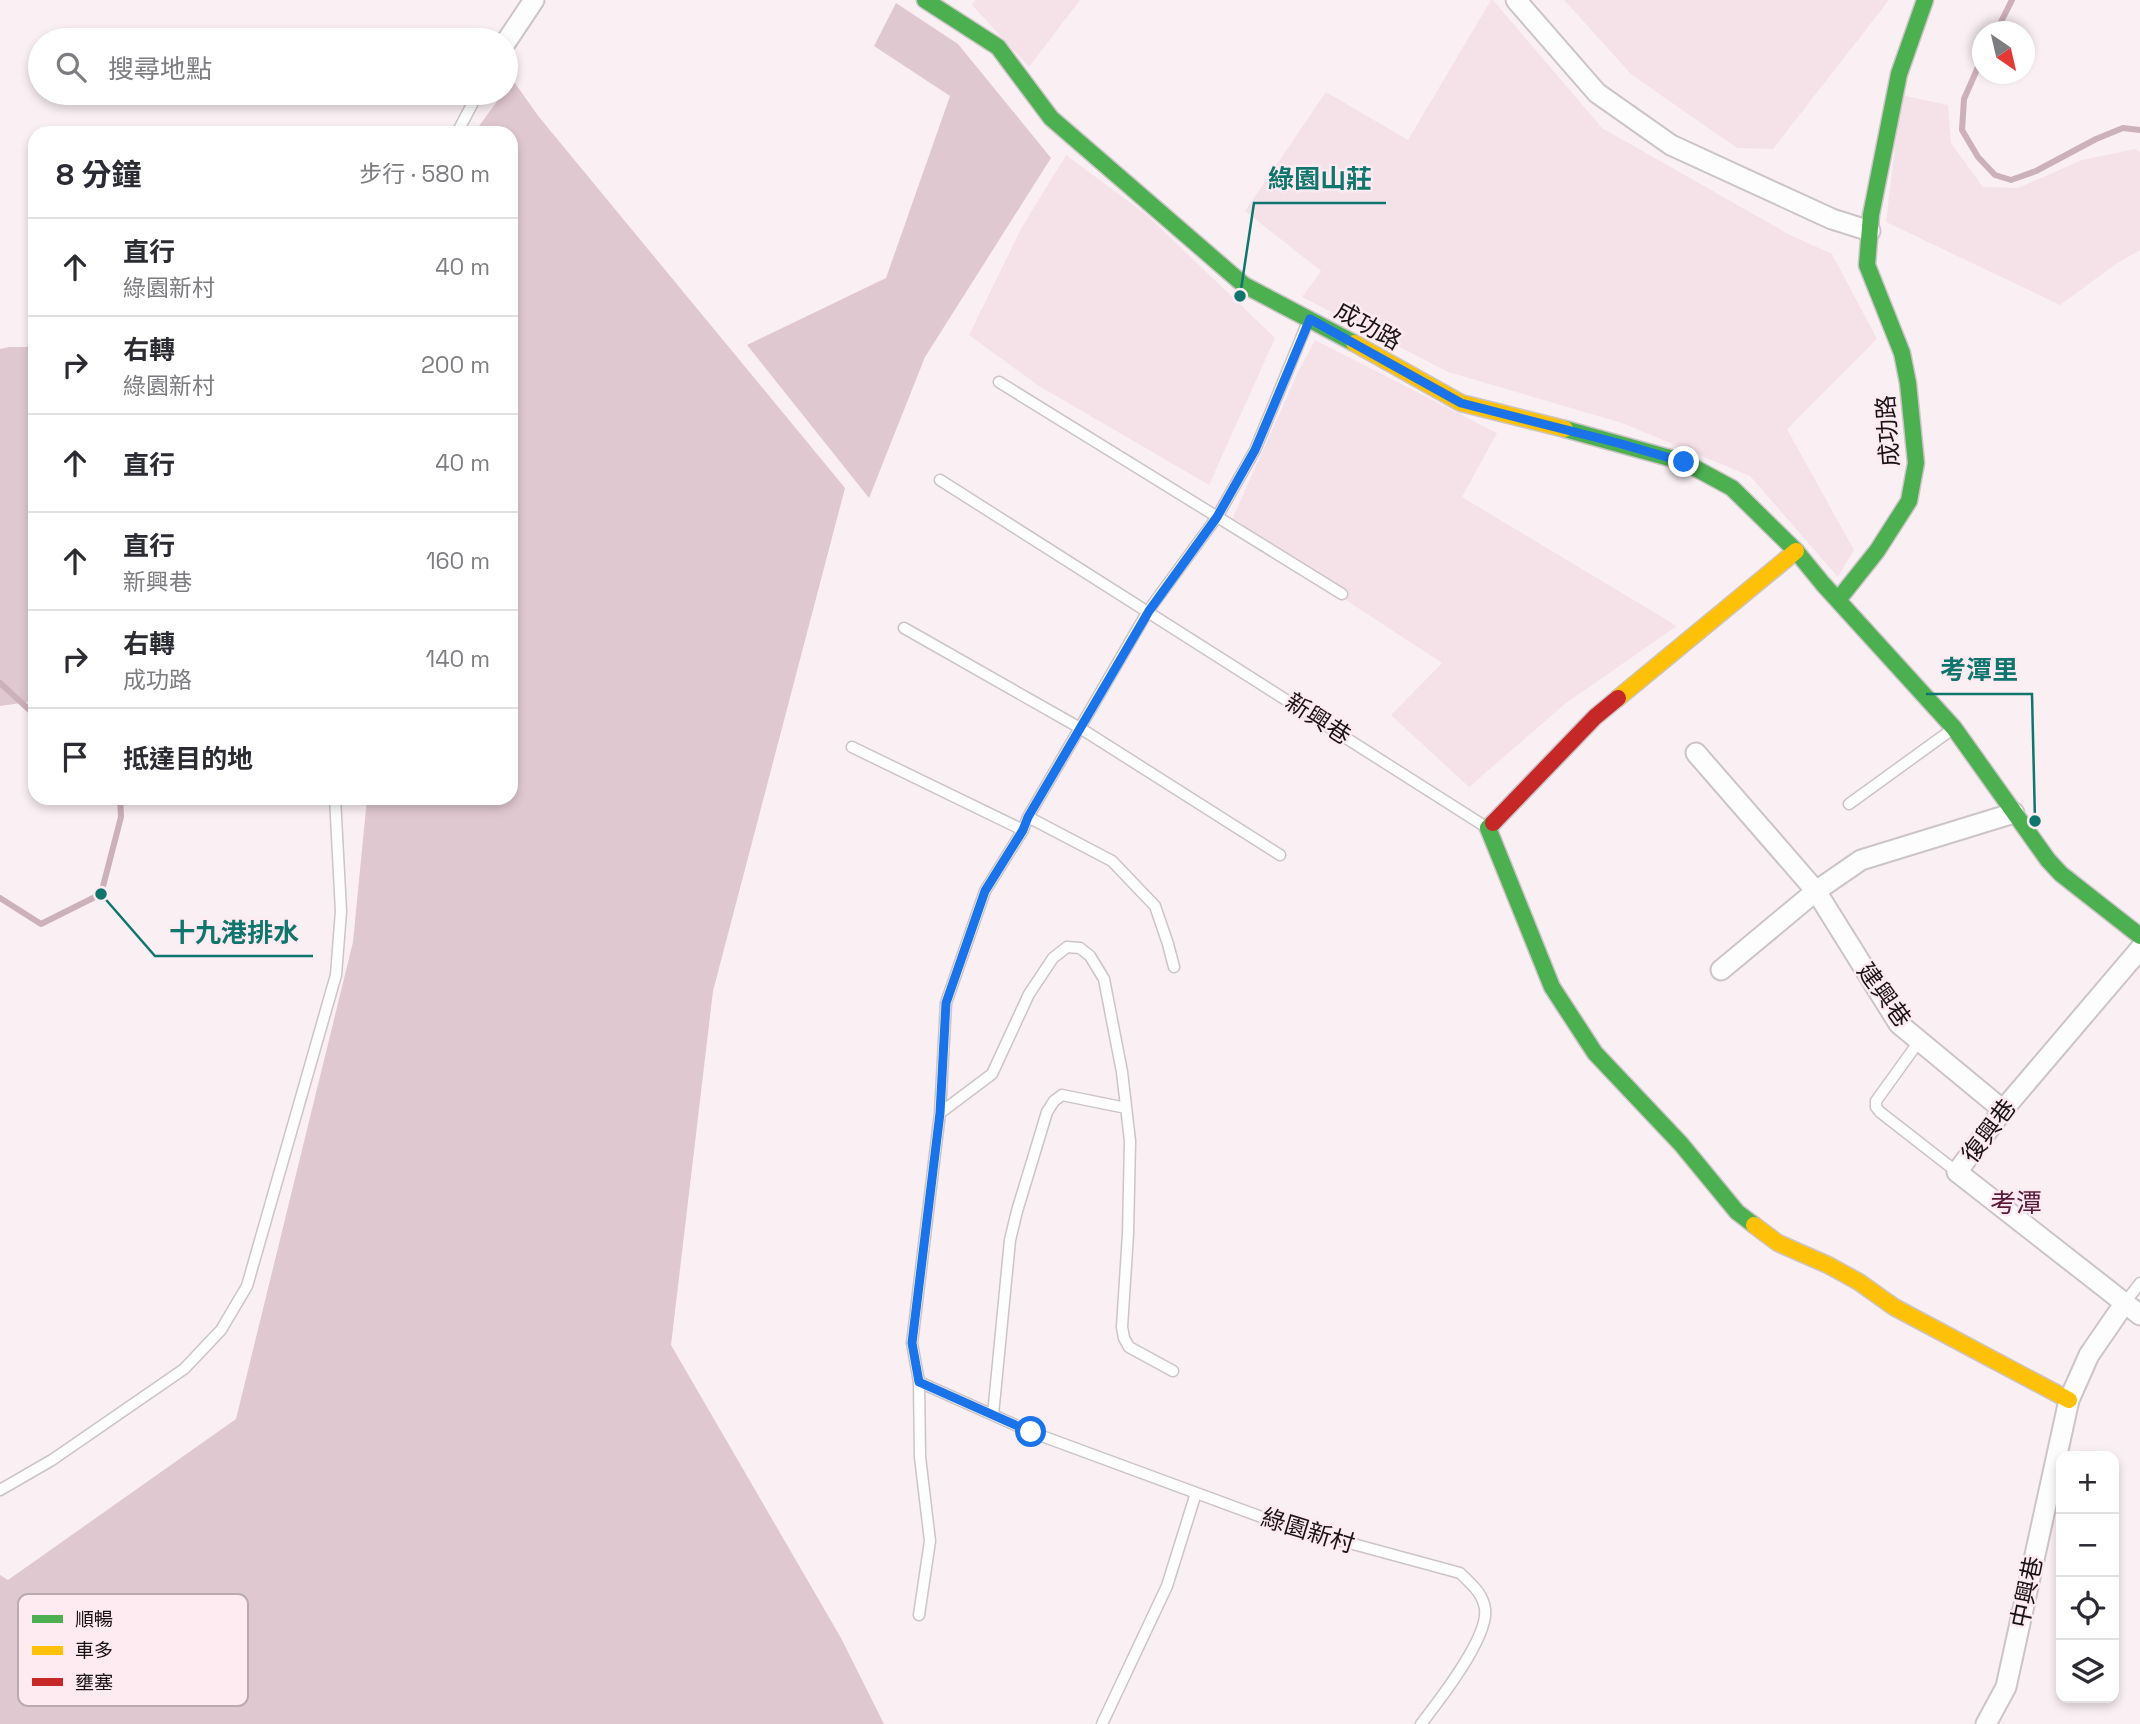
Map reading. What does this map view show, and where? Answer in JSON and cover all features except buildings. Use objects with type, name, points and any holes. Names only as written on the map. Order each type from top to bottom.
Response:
[{"type":"street","points":[[515,28],[534,0]]},
{"type":"street","name":"成功路","points":[[925,0],[998,47],[1051,118],[1244,285],[1461,403],[1684,462],[1732,488],[1796,551],[1954,728],[2048,860],[2061,874],[2140,936]]},
{"type":"street","points":[[1516,0],[1597,93],[1671,145],[1832,219],[1870,231]]},
{"type":"street","name":"成功路","points":[[1838,600],[1877,551],[1909,501],[1916,463],[1908,383],[1902,353],[1867,265],[1871,215],[1899,74],[1926,0]]},
{"type":"street","points":[[1796,551],[1595,718],[1488,828],[1552,987],[1595,1054],[1681,1144],[1737,1212],[1778,1243],[1828,1265],[1894,1307],[2069,1400]]},
{"type":"street","name":"建興巷","points":[[1696,753],[1816,891],[1899,1024],[2003,1110]]},
{"type":"street","points":[[1721,970],[1816,891],[1861,860],[2014,813]]},
{"type":"street","name":"復興巷","points":[[1957,1172],[2003,1110],[2140,948]]},
{"type":"street","points":[[1957,1172],[2132,1309]]},
{"type":"street","name":"中興巷","points":[[1986,1724],[2006,1688],[2069,1400],[2089,1355],[2132,1309]]},
{"type":"lane","points":[[461,126],[472,105]]},
{"type":"lane","points":[[919,1615],[930,1541],[920,1457],[919,1382],[912,1343],[940,1113],[946,1003],[985,891],[1149,611],[1217,517],[1255,450],[1310,319]]},
{"type":"lane","points":[[999,382],[1342,594]]},
{"type":"lane","name":"新興巷","points":[[940,480],[1488,828]]},
{"type":"lane","points":[[904,628],[1080,727],[1280,855]]},
{"type":"lane","points":[[1849,804],[1954,728]]},
{"type":"lane","points":[[852,747],[1023,830]]},
{"type":"lane","points":[[0,1490],[51,1460],[184,1369],[221,1330],[247,1286],[336,975],[341,911],[335,805]]},
{"type":"lane","points":[[1028,817],[1112,861],[1154,906],[1174,967]]},
{"type":"lane","points":[[940,1113],[992,1074],[1029,994],[1053,958],[1067,947],[1080,948],[1090,956],[1104,979],[1122,1072],[1130,1141],[1122,1327],[1124,1339],[1129,1347],[1173,1371]]},
{"type":"lane","name":"復興巷","points":[[1920,1040],[1876,1101],[1875,1107],[1957,1172]]},
{"type":"lane","points":[[993,1415],[1010,1240],[1047,1112],[1062,1095],[1126,1108]]},
{"type":"lane","points":[[2132,1309],[2140,1283]]},
{"type":"lane","name":"綠園新村","points":[[919,1382],[1031,1432],[1283,1525],[1460,1573],[1480,1594],[1486,1611],[1477,1642],[1421,1724]]},
{"type":"lane","points":[[1101,1724],[1167,1586],[1196,1493]]},
{"type":"shaded area","points":[[975,0],[1080,0],[1029,67],[972,5]]},
{"type":"shaded area","points":[[1491,0],[1602,128],[1790,235],[1832,254],[1877,339],[1787,429],[1854,550],[1838,577],[1750,476],[1622,423],[1448,372],[1302,297],[1321,271],[1245,211],[1326,92],[1408,140]]},
{"type":"shaded area","points":[[1564,0],[1889,0],[1773,149],[1737,148],[1632,75]]},
{"type":"shaded area","points":[[896,3],[958,44],[1051,158],[925,357],[869,498],[747,345],[886,278],[950,96],[874,46]]},
{"type":"shaded area","points":[[518,87],[539,117],[845,488],[713,991],[671,1345],[841,1638],[884,1724],[0,1724],[0,1575],[8,1580],[236,1419],[353,942],[366,805],[518,805],[518,126],[479,126],[494,105],[518,105]]},
{"type":"shaded area","points":[[1901,95],[1948,105],[1951,143],[1983,187],[2018,188],[2082,160],[2135,149],[2140,152],[2140,250],[2060,305],[1886,222]]},
{"type":"shaded area","points":[[1066,155],[1147,215],[1275,338],[1209,485],[1039,386],[969,335],[1022,227]]},
{"type":"shaded area","points":[[1315,340],[1497,433],[1462,497],[1677,626],[1566,703],[1469,787],[1391,715],[1442,663],[1230,524]]},
{"type":"shaded area","points":[[28,347],[28,702],[0,706],[0,349]]},
{"type":"waterway","points":[[2002,21],[2012,0]]},
{"type":"waterway","points":[[1972,81],[1964,99],[1962,130],[1978,157],[1995,175],[2011,180],[2036,171],[2096,139],[2123,128],[2140,130]]},
{"type":"waterway","points":[[0,683],[28,709]]},
{"type":"waterway","points":[[0,898],[41,924],[101,894],[121,817],[120,805]]},
{"type":"traffic: fast","points":[[925,0],[998,47],[1051,118],[1244,285],[1354,343]]},
{"type":"traffic: fast","points":[[1838,600],[1877,551],[1909,501],[1916,463],[1908,383],[1902,353],[1867,265],[1871,215],[1899,74],[1925,0]]},
{"type":"traffic: fast","points":[[1565,429],[1684,462],[1732,488],[1796,551],[1954,728],[2048,860],[2061,874],[2140,936]]},
{"type":"traffic: fast","points":[[1493,823],[1488,828],[1552,987],[1595,1053],[1681,1144],[1737,1212],[1754,1225]]},
{"type":"traffic: slow","points":[[1354,343],[1461,403],[1565,429]]},
{"type":"traffic: slow","points":[[1618,698],[1796,551]]},
{"type":"traffic: slow","points":[[1754,1225],[1778,1243],[1828,1265],[1859,1282],[1894,1307],[2069,1400]]},
{"type":"traffic: jam","points":[[1493,823],[1595,717],[1618,698]]},
{"type":"place","name":"綠園山莊","points":[[1240,296]]},
{"type":"place","name":"考潭里","points":[[2035,821]]},
{"type":"place","name":"十九港排水","points":[[101,894]]},
{"type":"district","name":"考潭","points":[[2016,1203]]},
{"type":"route","points":[[1031,1432],[919,1382],[912,1343],[940,1113],[946,1003],[985,891],[1149,611],[1217,517],[1255,450],[1310,319],[1461,403],[1684,462]]}]
